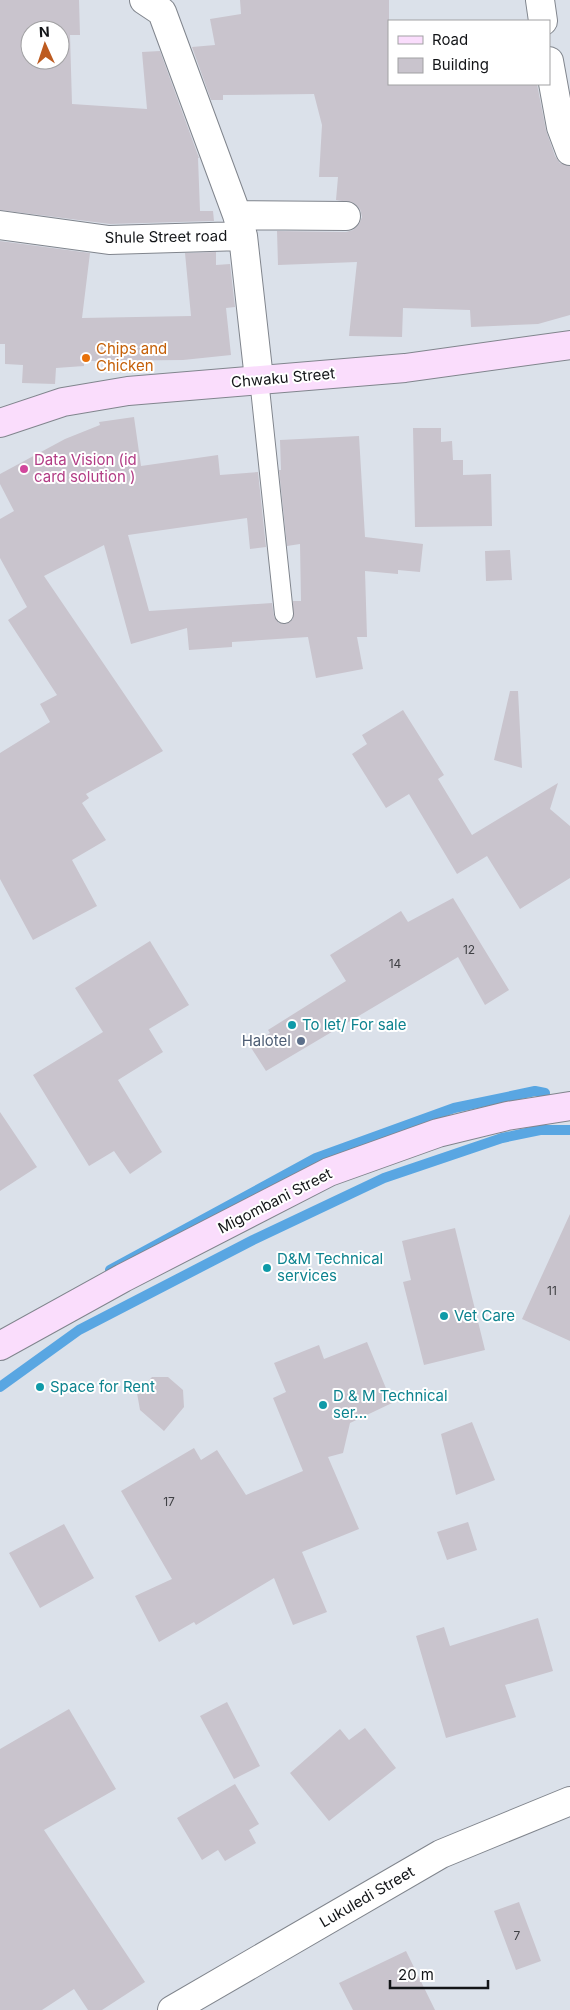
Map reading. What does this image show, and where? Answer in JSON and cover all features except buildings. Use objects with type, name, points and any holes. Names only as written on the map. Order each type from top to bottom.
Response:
[{"type":"main road","name":"Chwaku Street","points":[[0,423],[72,400],[128,391],[405,368],[570,345]]},
{"type":"main road","name":"Migombani Street","points":[[0,1346],[123,1278],[329,1172],[438,1133],[507,1116],[570,1106]]},
{"type":"street","points":[[144,0],[162,12],[240,225],[259,379]]},
{"type":"street","points":[[540,0],[543,20]]},
{"type":"street","points":[[550,66],[561,127],[570,151]]},
{"type":"street","name":"Shule Street road","points":[[0,225],[108,240],[240,225],[346,216]]},
{"type":"street","name":"Lukuledi Street","points":[[172,2010],[441,1854],[570,1801]]},
{"type":"lane","points":[[259,379],[284,614]]},
{"type":"waterway","points":[[110,1270],[316,1158],[454,1108],[535,1091],[545,1093]]},
{"type":"waterway","points":[[0,1387],[79,1330],[253,1240],[384,1178],[502,1138],[540,1130],[570,1130]]},
{"type":"place","name":"Chips and Chicken","points":[[86,358]]},
{"type":"place","name":"Data Vision (id card solution )","points":[[24,469]]},
{"type":"place","name":"To let/ For sale","points":[[292,1025]]},
{"type":"place","name":"Halotel","points":[[301,1041]]},
{"type":"place","name":"D&M Technical services","points":[[267,1268]]},
{"type":"place","name":"Vet Care","points":[[444,1316]]},
{"type":"place","name":"Space for Rent","points":[[40,1387]]},
{"type":"place","name":"D & M Technical ser...","points":[[323,1405]]}]
